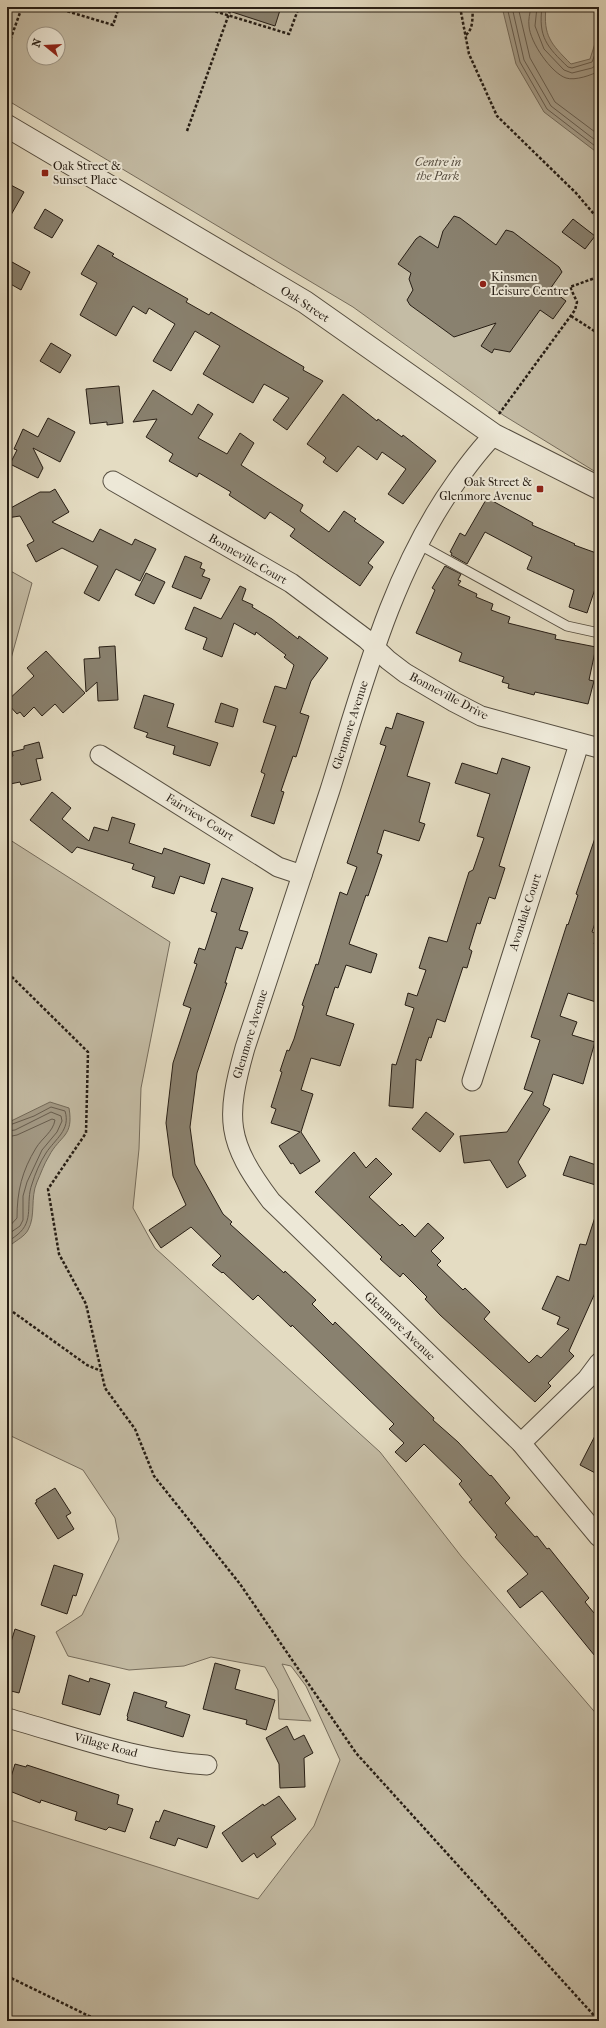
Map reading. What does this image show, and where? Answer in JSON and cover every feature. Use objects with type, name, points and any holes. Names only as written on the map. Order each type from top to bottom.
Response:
[{"type":"street","name":"Oak Street","points":[[7,126],[306,302],[494,435],[599,488]]},
{"type":"street","name":"Glenmore Avenue","points":[[494,435],[479,450],[441,504],[418,544],[393,599],[375,649],[244,1048],[234,1086],[231,1121],[238,1149],[251,1174],[271,1201],[521,1443],[599,1538]]},
{"type":"street","name":"Bonneville Court","points":[[113,480],[291,583],[366,639],[375,649]]},
{"type":"street","name":"Bonneville Drive","points":[[375,649],[405,673],[481,716],[579,744],[599,748]]},
{"type":"street","name":"Avondale Court","points":[[472,1081],[579,744]]},
{"type":"street","name":"Fairview Court","points":[[100,755],[278,867],[302,875]]},
{"type":"street","points":[[521,1443],[587,1379],[599,1363]]},
{"type":"street","name":"Village Road","points":[[7,1718],[149,1757],[179,1763],[207,1765]]},
{"type":"lane","points":[[418,544],[567,626],[599,634]]},
{"type":"path","points":[[7,50],[22,7]]},
{"type":"path","points":[[53,7],[113,25],[119,7]]},
{"type":"path","points":[[201,7],[289,34],[298,7]]},
{"type":"path","points":[[460,7],[469,54],[497,116],[576,193],[599,220]]},
{"type":"path","points":[[466,36],[470,32],[474,7]]},
{"type":"path","points":[[187,131],[230,11]]},
{"type":"path","points":[[499,414],[571,316],[577,302],[570,287],[595,278],[599,273]]},
{"type":"path","points":[[571,316],[599,334]]},
{"type":"path","points":[[7,968],[12,977],[88,1052],[86,1133],[48,1189],[59,1254],[86,1304],[105,1388],[135,1429],[154,1476],[240,1584],[356,1753],[599,2021]]},
{"type":"path","points":[[13,1312],[87,1365],[101,1371]]},
{"type":"path","points":[[7,1976],[89,2016],[105,2021]]},
{"type":"green space","name":"Centre in the Park","points":[[7,7],[599,7],[599,474],[503,415],[353,307],[7,100]]},
{"type":"green space","points":[[7,569],[32,583],[7,673]]},
{"type":"green space","points":[[7,838],[170,942],[141,1088],[139,1149],[133,1208],[155,1248],[380,1452],[461,1556],[599,1717],[599,2021],[7,2021],[7,1819],[258,1899],[314,1826],[340,1760],[306,1686],[291,1666],[282,1664],[311,1721],[279,1719],[278,1690],[265,1667],[211,1657],[184,1666],[129,1670],[68,1656],[56,1632],[82,1615],[119,1539],[115,1518],[83,1470],[11,1436],[7,1436]]},
{"type":"water","points":[[502,7],[546,7],[545,17],[547,33],[558,51],[571,64],[590,59],[599,31],[599,154],[544,112],[516,64]]},
{"type":"water","points":[[592,7],[599,7],[599,28],[593,8]]},
{"type":"water","points":[[50,1102],[69,1108],[70,1125],[65,1135],[47,1159],[37,1182],[34,1194],[32,1219],[27,1232],[12,1244],[7,1243],[7,1123]]},
{"type":"building","points":[[227,7],[281,7],[275,26],[226,10]]},
{"type":"building","points":[[7,183],[24,192],[7,222]]},
{"type":"building","points":[[45,209],[63,220],[52,238],[34,228]]},
{"type":"building","name":"Kinsmen Leisure Centre","points":[[454,216],[460,218],[496,245],[506,230],[513,232],[559,267],[562,272],[550,289],[566,301],[553,319],[540,310],[510,352],[494,349],[492,353],[481,346],[496,323],[454,337],[410,305],[407,300],[413,290],[409,279],[411,273],[398,264],[416,239],[420,236],[438,248],[443,231]]},
{"type":"building","points":[[573,219],[595,236],[585,249],[562,232]]},
{"type":"building","points":[[98,245],[114,254],[112,256],[188,299],[186,302],[209,315],[211,312],[304,367],[303,370],[323,381],[287,430],[273,420],[289,398],[264,384],[253,403],[203,374],[220,346],[195,331],[171,371],[153,361],[175,324],[149,308],[146,314],[133,306],[116,336],[80,315],[97,283],[81,274]]},
{"type":"building","points":[[12,262],[30,272],[21,290],[7,282],[7,271]]},
{"type":"building","points":[[51,343],[71,355],[60,373],[40,361]]},
{"type":"building","points":[[119,386],[123,423],[107,425],[107,422],[90,424],[86,389]]},
{"type":"building","points":[[153,390],[192,415],[198,404],[213,414],[198,438],[227,454],[240,433],[254,443],[241,465],[303,505],[300,511],[329,532],[344,511],[356,519],[354,521],[384,542],[368,563],[373,567],[360,586],[290,536],[295,529],[270,512],[265,519],[229,495],[231,492],[199,473],[197,477],[169,461],[173,454],[146,437],[157,419],[133,422]]},
{"type":"building","points":[[343,394],[377,421],[378,419],[402,437],[403,435],[436,461],[403,504],[388,494],[406,469],[382,452],[377,460],[358,446],[337,472],[323,462],[326,458],[324,456],[307,444]]},
{"type":"building","points":[[48,418],[75,432],[60,462],[33,448],[43,468],[38,478],[10,464],[17,450],[14,449],[23,429],[38,437]]},
{"type":"building","points":[[55,489],[69,512],[52,522],[93,542],[100,529],[132,545],[135,539],[156,549],[140,581],[116,569],[99,601],[84,593],[98,566],[62,548],[36,562],[27,545],[34,541],[20,516],[7,518],[7,510],[40,492],[50,492]]},
{"type":"building","points":[[487,498],[533,523],[532,525],[575,544],[574,545],[599,554],[599,590],[595,589],[587,613],[569,607],[574,590],[527,569],[532,557],[485,532],[467,564],[451,555],[452,553],[450,552],[460,533],[465,536]]},
{"type":"building","points":[[185,556],[202,563],[200,568],[205,570],[202,576],[210,579],[201,599],[172,587]]},
{"type":"building","points":[[445,566],[461,574],[458,580],[461,581],[458,585],[477,594],[476,597],[493,604],[491,610],[510,617],[508,623],[556,635],[555,639],[596,647],[589,680],[594,681],[588,704],[535,692],[534,695],[508,688],[509,684],[502,682],[504,677],[459,661],[462,653],[416,633],[435,590],[432,588]]},
{"type":"building","points":[[146,573],[165,582],[154,604],[135,595]]},
{"type":"building","points":[[240,586],[246,589],[242,600],[253,605],[252,607],[272,619],[298,639],[299,636],[328,658],[311,681],[300,713],[309,716],[296,757],[293,756],[281,791],[284,792],[274,824],[251,816],[265,774],[261,772],[276,726],[263,722],[275,686],[286,689],[294,665],[284,657],[286,655],[256,632],[255,635],[234,623],[222,657],[203,649],[207,638],[185,629],[194,607],[221,619]]},
{"type":"building","points":[[115,646],[118,700],[98,701],[97,682],[86,692],[84,659],[100,658],[99,647]]},
{"type":"building","points":[[46,651],[85,693],[63,713],[55,704],[42,716],[34,707],[24,717],[20,712],[17,714],[7,703],[7,701],[34,676],[27,668]]},
{"type":"building","points":[[144,695],[174,704],[167,727],[218,743],[210,766],[173,754],[175,746],[146,737],[148,733],[134,728]]},
{"type":"building","points":[[221,703],[238,709],[233,727],[215,722]]},
{"type":"building","points":[[397,713],[424,722],[407,776],[430,783],[419,822],[425,824],[419,841],[384,830],[377,853],[382,855],[349,944],[377,954],[371,973],[346,965],[338,988],[335,987],[326,1015],[354,1024],[340,1066],[311,1058],[301,1090],[313,1094],[301,1132],[320,1161],[300,1174],[279,1146],[300,1132],[271,1123],[276,1109],[271,1107],[282,1072],[280,1071],[287,1050],[289,1051],[294,1039],[304,1006],[302,1005],[316,964],[318,965],[340,892],[347,895],[357,867],[347,863],[386,746],[380,744],[386,727],[392,729]]},
{"type":"building","points":[[39,742],[43,758],[36,759],[41,780],[21,785],[20,782],[10,784],[7,771],[7,757],[13,756],[12,752],[24,749],[24,746]]},
{"type":"building","points":[[502,758],[530,767],[499,866],[505,868],[495,899],[489,897],[480,924],[477,923],[469,949],[472,951],[467,968],[463,967],[445,1022],[437,1019],[421,1061],[416,1059],[413,1108],[389,1106],[392,1064],[396,1065],[414,1008],[405,1005],[408,993],[417,996],[426,970],[419,968],[429,937],[447,942],[469,872],[473,870],[484,838],[477,836],[490,794],[455,783],[462,763],[497,774]]},
{"type":"building","points":[[52,792],[71,808],[62,819],[89,841],[94,827],[108,831],[112,817],[135,824],[129,843],[162,854],[164,848],[210,864],[204,884],[180,876],[174,894],[152,887],[155,877],[132,869],[134,864],[77,847],[72,853],[30,820]]},
{"type":"building","points":[[597,832],[599,832],[599,911],[592,932],[597,934],[594,944],[599,945],[599,1003],[568,993],[560,1016],[577,1022],[572,1035],[595,1042],[583,1084],[553,1074],[543,1105],[550,1109],[518,1162],[526,1176],[507,1188],[490,1160],[464,1163],[460,1136],[507,1132],[533,1092],[524,1089],[540,1040],[531,1037],[567,924],[568,925],[578,895],[576,894]]},
{"type":"building","points":[[222,878],[253,888],[239,930],[248,932],[242,949],[236,947],[225,983],[227,983],[197,1073],[190,1127],[195,1164],[223,1214],[232,1222],[230,1224],[284,1273],[285,1271],[316,1300],[312,1304],[333,1325],[335,1322],[434,1418],[433,1420],[458,1442],[490,1476],[491,1475],[510,1498],[505,1503],[535,1537],[537,1536],[547,1549],[549,1548],[589,1598],[585,1602],[599,1619],[599,1661],[542,1591],[520,1608],[507,1591],[528,1574],[495,1537],[497,1535],[469,1502],[472,1500],[459,1484],[462,1481],[424,1444],[406,1462],[395,1452],[404,1443],[389,1429],[394,1424],[292,1325],[291,1327],[258,1295],[253,1300],[223,1272],[222,1273],[212,1265],[221,1256],[191,1227],[161,1248],[149,1230],[186,1205],[173,1176],[166,1123],[173,1063],[191,1008],[183,1005],[197,964],[194,963],[199,948],[205,950],[217,913],[211,911]]},
{"type":"building","points":[[426,1112],[454,1134],[440,1152],[412,1129]]},
{"type":"building","points":[[354,1152],[366,1168],[376,1158],[392,1174],[369,1197],[400,1226],[402,1224],[415,1237],[428,1223],[444,1238],[431,1251],[441,1261],[437,1265],[463,1290],[465,1288],[490,1312],[484,1319],[529,1363],[537,1355],[541,1358],[569,1329],[557,1324],[560,1317],[542,1309],[557,1276],[569,1281],[580,1244],[586,1245],[596,1214],[599,1214],[599,1284],[569,1351],[574,1356],[548,1383],[551,1386],[535,1402],[440,1315],[425,1299],[427,1297],[403,1273],[400,1277],[380,1259],[382,1257],[315,1192]]},
{"type":"building","points":[[570,1156],[599,1166],[599,1186],[563,1175]]},
{"type":"building","points":[[599,1428],[599,1475],[580,1465]]},
{"type":"building","points":[[55,1488],[71,1513],[66,1516],[74,1529],[58,1539],[35,1503],[37,1502],[36,1500]]},
{"type":"building","points":[[54,1565],[83,1574],[76,1596],[73,1595],[67,1614],[41,1605]]},
{"type":"building","points":[[15,1629],[35,1636],[19,1693],[7,1690],[7,1655]]},
{"type":"building","points":[[215,1663],[240,1670],[235,1689],[275,1700],[266,1730],[246,1724],[247,1720],[203,1709]]},
{"type":"building","points":[[69,1675],[89,1682],[90,1678],[110,1684],[100,1715],[62,1704]]},
{"type":"building","points":[[134,1692],[167,1702],[165,1707],[190,1715],[183,1737],[127,1720]]},
{"type":"building","points":[[287,1726],[294,1740],[304,1735],[313,1753],[304,1758],[305,1787],[280,1788],[279,1764],[266,1738]]},
{"type":"building","points":[[15,1764],[26,1767],[27,1765],[119,1795],[117,1804],[133,1809],[125,1832],[109,1827],[106,1830],[75,1820],[77,1812],[41,1800],[40,1803],[7,1790]]},
{"type":"building","points":[[279,1796],[296,1819],[271,1837],[276,1844],[257,1858],[254,1853],[242,1862],[222,1833],[263,1804],[264,1806]]},
{"type":"building","points":[[164,1810],[215,1826],[207,1848],[178,1838],[175,1846],[150,1838],[156,1821],[159,1822]]},
{"type":"place","name":"Oak Street & Sunset Place","points":[[45,173]]},
{"type":"place","name":"Kinsmen Leisure Centre","points":[[483,284]]},
{"type":"place","name":"Oak Street & Glenmore Avenue","points":[[540,489]]}]
